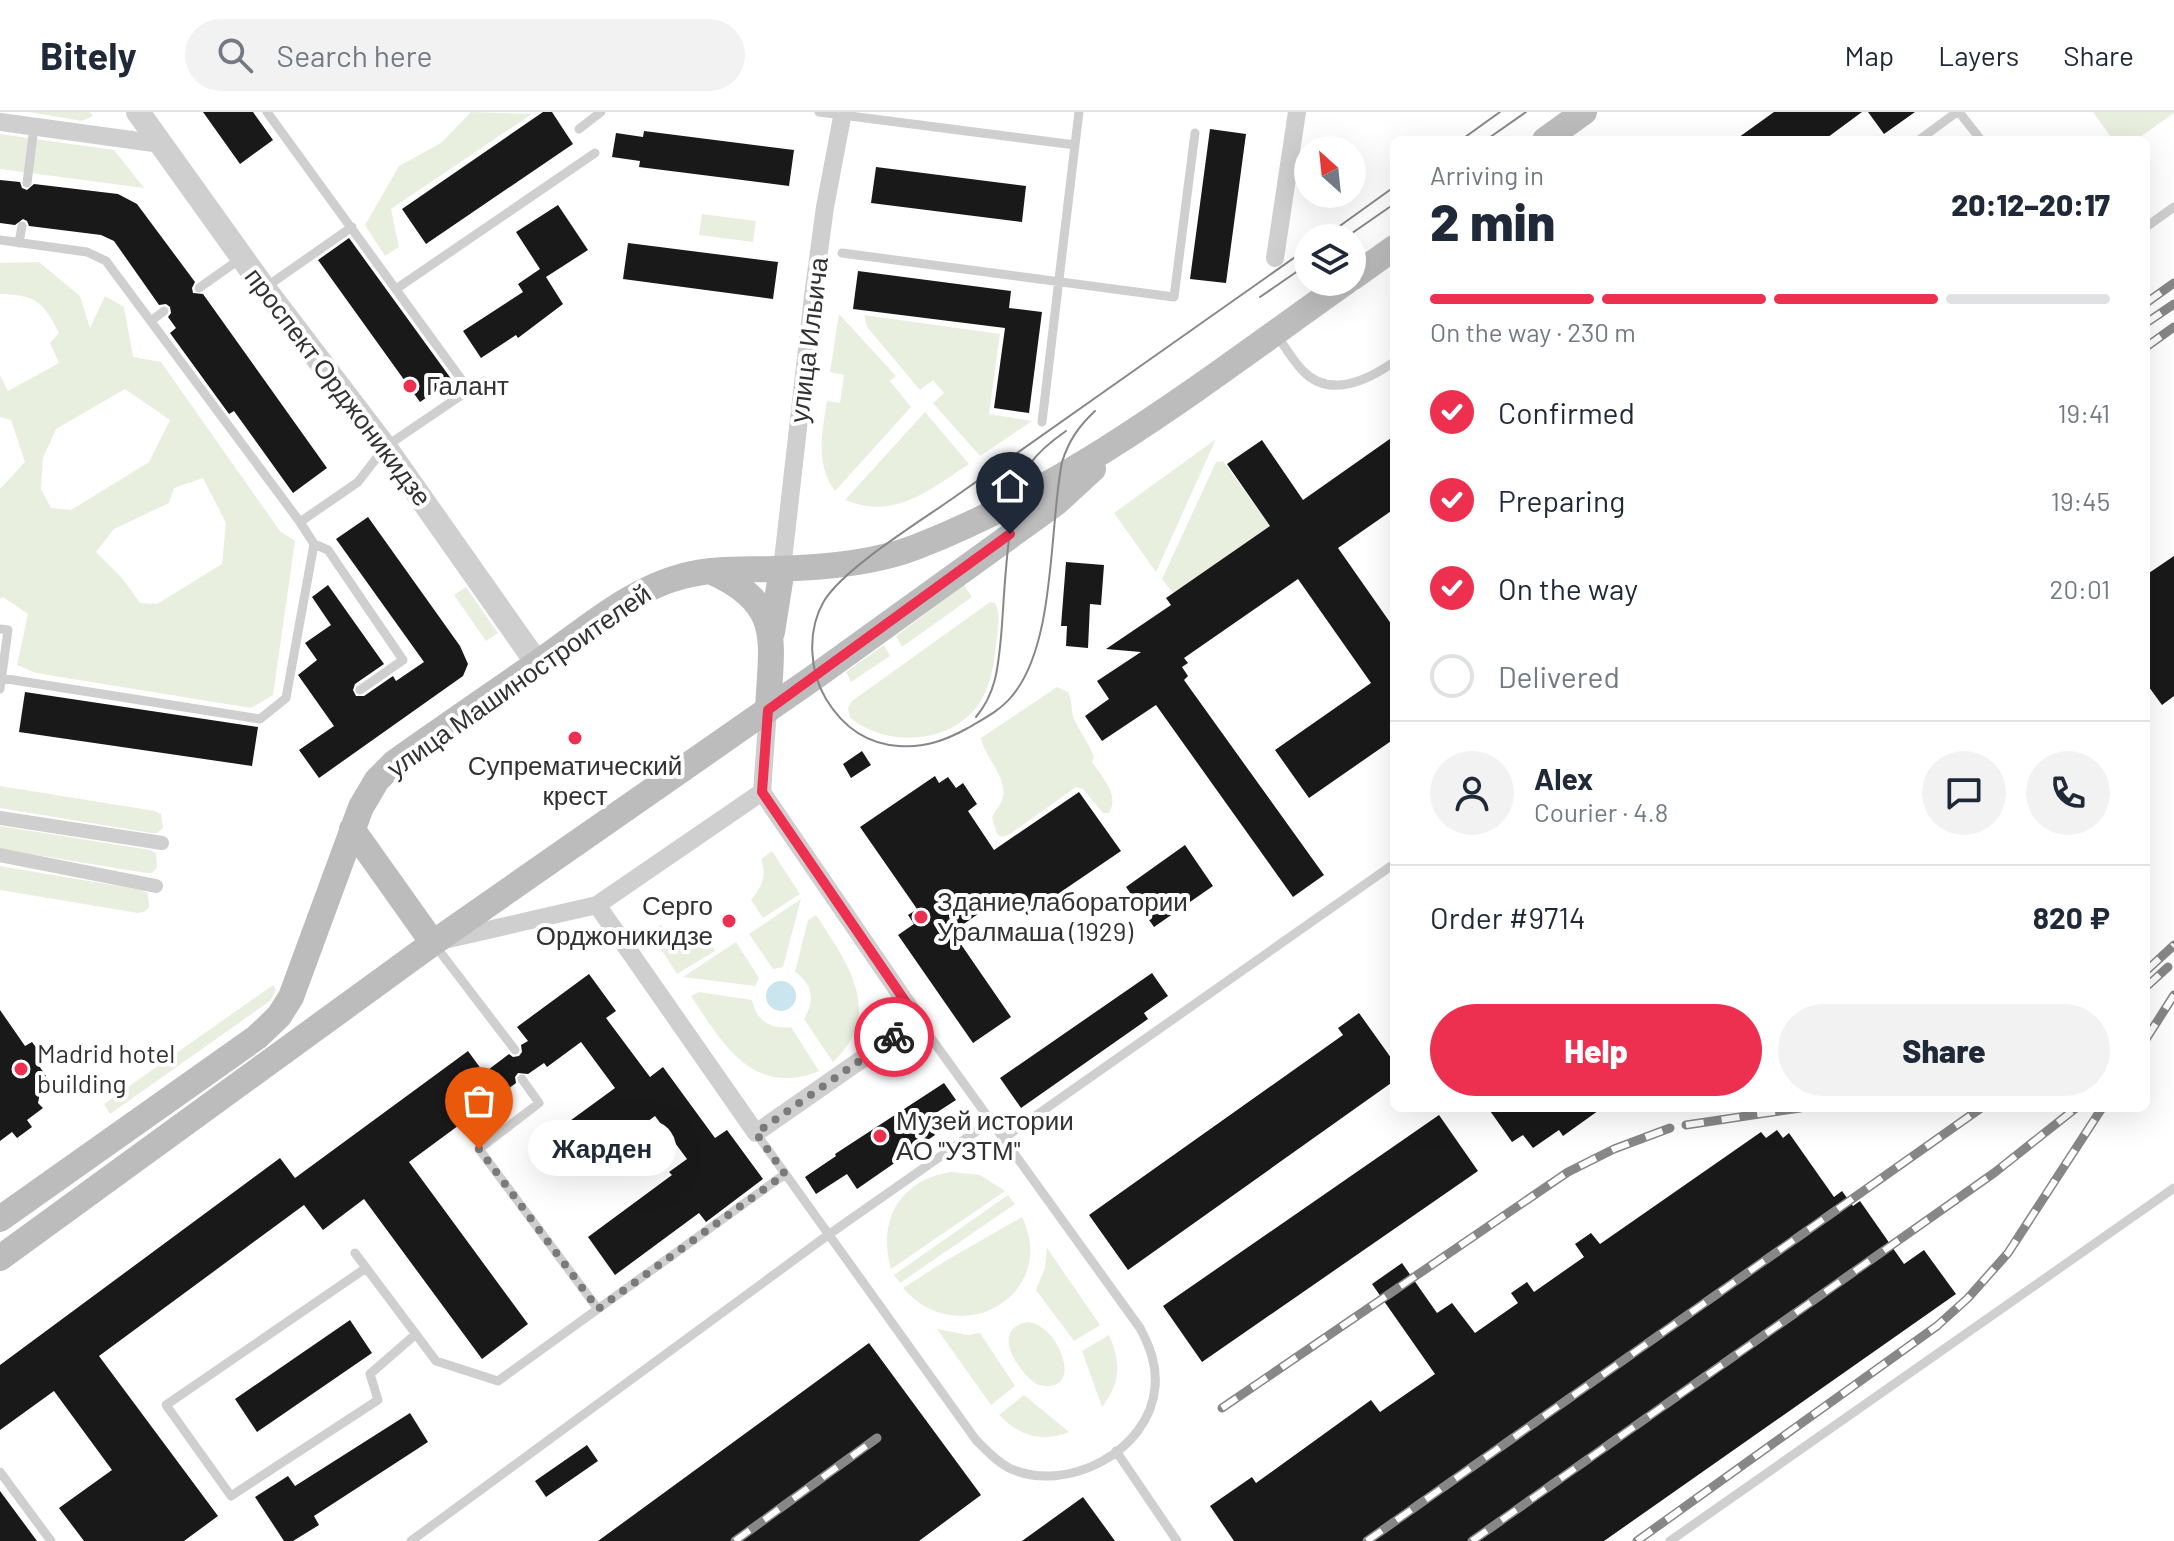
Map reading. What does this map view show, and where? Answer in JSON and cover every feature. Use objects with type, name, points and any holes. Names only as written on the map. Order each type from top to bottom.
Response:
[{"type":"main road","points":[[1551,136],[1584,112]]},
{"type":"main road","points":[[1366,268],[1390,251]]},
{"type":"main road","name":"улица Машиностроителей","points":[[0,1219],[257,1037],[279,1016],[302,972],[352,829],[369,792],[385,771],[537,663],[630,599],[669,580],[708,570],[782,569],[868,560],[912,549],[1015,501],[1135,432],[1326,296]]},
{"type":"main road","name":"улица Машиностроителей","points":[[0,1258],[433,943],[768,710],[1056,503],[1135,432]]},
{"type":"main road","points":[[768,710],[772,632],[782,569]]},
{"type":"main road","points":[[708,570],[748,593],[763,611],[772,632]]},
{"type":"main road","points":[[352,829],[433,943]]},
{"type":"street","name":"проспект Орджоникидзе","points":[[138,112],[264,288],[385,447],[537,663]]},
{"type":"street","points":[[1275,258],[1297,112]]},
{"type":"street","name":"улица Ильича","points":[[782,569],[813,296],[842,114]]},
{"type":"street","points":[[0,122],[161,144]]},
{"type":"street","points":[[597,905],[756,1133],[918,1020],[762,792],[768,710]]},
{"type":"street","points":[[433,943],[597,905],[762,792]]},
{"type":"street","points":[[0,818],[162,843]]},
{"type":"street","points":[[0,855],[156,886]]},
{"type":"lane","points":[[267,112],[469,390]]},
{"type":"lane","points":[[579,129],[601,112]]},
{"type":"lane","points":[[819,112],[1075,145]]},
{"type":"lane","points":[[1042,422],[1079,112]]},
{"type":"lane","points":[[1925,136],[1958,112],[1978,136]]},
{"type":"lane","points":[[27,183],[34,127]]},
{"type":"lane","points":[[842,253],[1174,297],[1195,133]]},
{"type":"lane","points":[[396,289],[595,153]]},
{"type":"lane","points":[[2150,224],[2174,207]]},
{"type":"lane","points":[[19,243],[22,226]]},
{"type":"lane","points":[[264,288],[352,227]]},
{"type":"lane","points":[[0,240],[87,252],[106,261],[314,544],[328,550],[403,660],[360,690]]},
{"type":"lane","points":[[199,288],[242,257]]},
{"type":"lane","points":[[151,321],[164,311]]},
{"type":"lane","points":[[1275,332],[1303,372],[1319,381],[1347,385],[1361,382],[1390,364]]},
{"type":"lane","points":[[300,522],[358,482],[385,447],[484,381]]},
{"type":"lane","points":[[0,629],[8,630],[1,683],[260,719],[286,698],[314,544]]},
{"type":"lane","points":[[1004,1138],[1390,867]]},
{"type":"lane","points":[[433,943],[515,1050]]},
{"type":"lane","points":[[756,1133],[976,1440],[994,1459],[1031,1475],[1055,1477],[1075,1474],[1116,1451],[1141,1427],[1152,1401],[1154,1360],[1148,1343],[918,1020]]},
{"type":"lane","points":[[522,1079],[539,1103],[479,1149],[598,1309]]},
{"type":"lane","points":[[411,1541],[828,1235],[991,1121]]},
{"type":"lane","points":[[355,1253],[436,1361],[498,1381],[785,1174]]},
{"type":"lane","points":[[1670,1541],[2174,1188]]},
{"type":"lane","points":[[366,1268],[166,1405],[231,1496],[378,1400],[370,1374],[416,1334]]},
{"type":"lane","points":[[1116,1451],[1177,1541]]},
{"type":"lane","points":[[0,1472],[51,1541]]},
{"type":"green space","points":[[29,112],[90,112],[93,116],[82,121]]},
{"type":"green space","points":[[471,112],[532,114],[391,209],[399,247],[385,256],[365,225],[399,166],[441,143]]},
{"type":"green space","points":[[2093,112],[2174,112],[2142,136],[2110,136]]},
{"type":"green space","points":[[0,134],[114,150],[144,188],[0,169]]},
{"type":"green space","points":[[702,214],[756,221],[753,242],[699,235]]},
{"type":"green space","points":[[39,262],[80,296],[90,328],[105,296],[124,307],[133,357],[161,362],[280,531],[295,541],[273,695],[251,708],[36,673],[17,665],[28,614],[3,597],[0,599],[0,489],[25,462],[11,420],[0,417],[0,375],[8,391],[59,363],[50,343],[59,333],[37,302],[23,296],[0,294],[0,263]],"holes":[[[125,389],[170,420],[149,462],[71,510],[51,508],[41,489],[43,458],[56,429]],[[203,478],[226,523],[222,564],[157,604],[140,603],[122,578],[96,552],[114,529],[169,503],[174,488]]]},
{"type":"green space","points":[[839,314],[896,376],[890,381],[911,407],[835,491],[825,470],[822,447],[827,401],[840,403],[844,375],[830,372]]},
{"type":"green space","points":[[864,315],[1000,334],[989,414],[1032,421],[980,456],[933,403],[944,393],[933,380],[920,390],[867,327]]},
{"type":"green space","points":[[925,412],[969,464],[925,493],[895,505],[880,507],[845,500]]},
{"type":"green space","points":[[1216,439],[1156,572],[1114,513]]},
{"type":"green space","points":[[1223,461],[1270,526],[1173,593],[1162,579],[1216,462]]},
{"type":"green space","points":[[964,585],[972,597],[902,647],[896,636]]},
{"type":"green space","points":[[466,587],[498,633],[486,641],[454,595]]},
{"type":"green space","points":[[990,602],[995,603],[999,618],[993,666],[985,693],[970,714],[939,733],[921,737],[883,734],[850,718],[848,708],[852,701]]},
{"type":"green space","points":[[884,645],[890,656],[851,682],[846,672]]},
{"type":"green space","points":[[1057,687],[1068,692],[1074,719],[1090,747],[1094,757],[1092,762],[1111,793],[1112,806],[1109,813],[1103,813],[1083,789],[1076,787],[1002,837],[997,834],[992,817],[1002,800],[1003,785],[981,738]]},
{"type":"green space","points":[[0,786],[155,811],[161,814],[163,828],[151,833],[0,808]]},
{"type":"green space","points":[[0,826],[150,850],[156,853],[157,868],[152,873],[146,873],[0,849]]},
{"type":"green space","points":[[772,851],[800,894],[763,918],[751,900],[762,881],[764,871],[761,859]]},
{"type":"green space","points":[[0,866],[142,890],[148,893],[149,907],[138,913],[0,890]]},
{"type":"green space","points":[[801,899],[783,967],[773,969],[749,934]]},
{"type":"green space","points":[[816,915],[849,969],[859,1006],[857,1025],[849,1044],[833,1062],[804,1019],[810,1006],[809,987],[795,972],[808,920]]},
{"type":"green space","points":[[661,925],[681,935],[703,932],[715,951],[677,974],[650,932]]},
{"type":"green space","points":[[736,942],[759,978],[755,986],[683,977]]},
{"type":"green space","points":[[273,985],[276,990],[270,1001],[110,1114],[104,1104]]},
{"type":"green space","points":[[699,992],[752,1000],[765,1022],[777,1027],[791,1027],[819,1071],[796,1077],[776,1077],[758,1072],[728,1048],[715,1031],[691,996]]},
{"type":"green space","points":[[951,1172],[980,1175],[1005,1191],[891,1269],[887,1234],[897,1205],[918,1184]]},
{"type":"green space","points":[[1008,1195],[1015,1204],[900,1283],[894,1275]]},
{"type":"green space","points":[[1022,1217],[1030,1245],[1027,1270],[1016,1290],[998,1306],[975,1314],[951,1315],[926,1307],[903,1288],[947,1260]]},
{"type":"green space","points":[[1047,1248],[1100,1325],[1074,1341],[1036,1290],[1045,1268]]},
{"type":"green space","points":[[1028,1322],[1040,1326],[1051,1335],[1064,1360],[1061,1381],[1051,1386],[1036,1384],[1029,1378],[1011,1351],[1010,1333],[1016,1326]]},
{"type":"green space","points":[[937,1329],[968,1335],[980,1333],[1015,1386],[991,1405]]},
{"type":"green space","points":[[1109,1335],[1116,1354],[1117,1372],[1113,1389],[1102,1407],[1082,1351]]},
{"type":"green space","points":[[1024,1395],[1069,1432],[1049,1437],[1031,1436],[999,1415]]},
{"type":"water","points":[[781,981],[792,985],[796,996],[792,1007],[781,1011],[770,1007],[766,996],[770,985]]},
{"type":"building","points":[[203,112],[253,112],[273,140],[240,164]]},
{"type":"building","points":[[543,112],[552,112],[573,144],[426,244],[402,209]]},
{"type":"building","points":[[1774,112],[1862,112],[1829,136],[1741,136]]},
{"type":"building","points":[[1868,112],[1915,112],[1884,134]]},
{"type":"building","points":[[1210,129],[1246,134],[1226,283],[1190,279]]},
{"type":"building","points":[[644,131],[794,150],[789,186],[639,167],[640,161],[612,157],[616,133],[643,137]]},
{"type":"building","points":[[876,167],[1026,186],[1022,222],[871,203]]},
{"type":"building","points":[[0,180],[20,182],[22,188],[27,190],[34,184],[118,194],[137,204],[195,282],[193,293],[203,294],[327,468],[293,493],[234,411],[229,414],[170,333],[176,328],[168,317],[170,307],[159,305],[114,241],[101,235],[29,226],[23,219],[15,225],[0,223]]},
{"type":"building","points":[[558,205],[588,250],[546,277],[563,304],[518,338],[516,335],[481,358],[463,331],[523,292],[518,284],[540,269],[516,232]]},
{"type":"building","points":[[349,238],[452,380],[420,402],[318,260]]},
{"type":"building","points":[[628,243],[778,262],[773,299],[623,279]]},
{"type":"building","points":[[858,271],[1011,291],[1009,308],[1042,312],[1029,413],[994,408],[1005,328],[853,309]]},
{"type":"building","points":[[1390,439],[1390,512],[1338,548],[1390,622],[1390,742],[1309,798],[1275,750],[1371,683],[1298,579],[1184,658],[1188,663],[1182,667],[1188,676],[1184,680],[1324,875],[1293,897],[1156,705],[1102,741],[1085,716],[1109,699],[1097,681],[1141,652],[1106,649],[1171,605],[1166,598],[1270,526],[1227,464],[1262,440],[1303,500]]},
{"type":"building","points":[[368,517],[460,646],[468,664],[463,676],[319,778],[299,750],[334,726],[298,675],[317,660],[305,643],[331,625],[312,597],[328,585],[384,664],[355,684],[353,690],[356,696],[364,696],[393,676],[396,681],[424,662],[336,539]]},
{"type":"building","points":[[2174,556],[2174,696],[2162,705],[2150,688],[2150,572]]},
{"type":"building","points":[[1066,562],[1104,565],[1101,605],[1090,604],[1088,648],[1066,646],[1067,626],[1061,626]]},
{"type":"building","points":[[25,692],[258,727],[252,766],[19,732]]},
{"type":"building","points":[[862,751],[871,765],[851,778],[843,764]]},
{"type":"building","points":[[935,776],[939,783],[948,777],[956,788],[963,783],[977,804],[968,811],[994,850],[1079,792],[1121,851],[1027,915],[1016,901],[1004,909],[998,900],[958,928],[964,936],[958,940],[1011,1017],[973,1043],[898,935],[914,924],[908,915],[917,909],[860,827]]},
{"type":"building","points":[[1185,845],[1213,886],[1154,927],[1126,887]]},
{"type":"building","points":[[1152,973],[1168,996],[1144,1013],[1148,1019],[1021,1108],[1000,1078]]},
{"type":"building","points":[[589,974],[616,1011],[606,1018],[650,1077],[663,1067],[715,1138],[727,1130],[763,1179],[706,1222],[699,1213],[615,1275],[588,1237],[672,1175],[669,1172],[687,1159],[655,1116],[580,1171],[552,1134],[615,1088],[581,1042],[547,1067],[544,1063],[528,1074],[518,1073],[516,1083],[409,1162],[528,1324],[482,1359],[364,1199],[323,1230],[304,1205],[99,1356],[218,1516],[184,1541],[84,1541],[59,1508],[112,1470],[54,1391],[0,1430],[0,1365],[280,1158],[295,1178],[468,1051],[484,1073],[509,1054],[519,1056],[521,1045],[528,1041],[517,1027]]},
{"type":"building","name":"Madrid hotel building","points":[[0,1010],[25,1046],[32,1042],[44,1058],[37,1063],[48,1079],[42,1082],[38,1103],[43,1108],[27,1120],[32,1127],[17,1138],[12,1132],[0,1141]]},
{"type":"building","points":[[1359,1013],[1390,1056],[1390,1084],[1128,1270],[1089,1215],[1343,1035],[1338,1028]]},
{"type":"building","points":[[944,1083],[956,1100],[925,1120],[935,1135],[857,1189],[847,1174],[816,1194],[805,1177]]},
{"type":"building","points":[[1491,1112],[1596,1112],[1563,1136],[1559,1130],[1533,1148],[1523,1135],[1512,1142]]},
{"type":"building","points":[[1439,1115],[1478,1171],[1202,1362],[1163,1306]]},
{"type":"building","points":[[1777,1130],[1783,1138],[1789,1133],[1834,1197],[1842,1191],[1853,1206],[1860,1201],[1904,1264],[1924,1250],[1956,1294],[1604,1541],[1234,1541],[1210,1506],[1252,1477],[1256,1483],[1371,1400],[1380,1412],[1435,1374],[1372,1284],[1402,1263],[1437,1313],[1452,1303],[1475,1333],[1518,1303],[1511,1293],[1527,1282],[1534,1292],[1584,1257],[1575,1244],[1591,1233],[1600,1244],[1761,1132],[1766,1138]]},
{"type":"building","points":[[350,1320],[372,1353],[257,1432],[235,1399]]},
{"type":"building","points":[[869,1343],[981,1495],[919,1541],[598,1541]]},
{"type":"building","points":[[410,1413],[428,1442],[314,1516],[319,1525],[293,1541],[284,1541],[255,1497],[288,1476],[295,1486]]},
{"type":"building","points":[[587,1445],[598,1461],[546,1497],[535,1481]]},
{"type":"building","points":[[0,1491],[37,1541],[0,1541]]},
{"type":"building","points":[[1083,1497],[1115,1541],[1022,1541]]},
{"type":"tram line","points":[[1467,136],[1500,112]]},
{"type":"tram line","points":[[1492,136],[1526,112]]},
{"type":"tram line","points":[[1342,224],[1390,190]]},
{"type":"tram line","points":[[1365,224],[1390,207]]},
{"type":"tram line","points":[[1095,411],[1075,434],[1062,462],[1044,617],[1037,647],[1026,674],[1012,696],[997,710],[968,728],[926,744],[887,745],[866,738],[848,726],[826,699],[813,663],[815,625],[824,601],[834,588],[885,545],[1294,258]]},
{"type":"tram line","points":[[1260,297],[1294,274]]},
{"type":"tram line","points":[[976,717],[988,699],[997,670],[1011,522],[1022,479],[1038,455],[1066,431]]},
{"type":"railway","points":[[2150,300],[2174,283]]},
{"type":"railway","points":[[2150,320],[2174,304]]},
{"type":"railway","points":[[2150,344],[2174,327]]},
{"type":"railway","points":[[2150,967],[2174,945]]},
{"type":"railway","points":[[2150,983],[2168,967]]},
{"type":"railway","points":[[2150,1033],[2174,995]]},
{"type":"railway","points":[[1686,1125],[1773,1112]]},
{"type":"railway","points":[[1367,1541],[1975,1112]]},
{"type":"railway","points":[[1472,1541],[1994,1173],[2071,1112]]},
{"type":"railway","points":[[1637,1541],[1937,1326],[1968,1298],[2008,1253],[2099,1112]]},
{"type":"railway","points":[[1222,1408],[1568,1172],[1614,1149],[1670,1128]]},
{"type":"railway","points":[[735,1541],[877,1438]]},
{"type":"way so far","points":[[479,1149],[598,1309],[785,1174],[756,1133],[894,1037]]},
{"type":"place","name":"Галант","points":[[410,386]]},
{"type":"place","name":"Супрематический крест","points":[[575,738]]},
{"type":"place","name":"Здание лаборатории Уралмаша (1929)","points":[[921,917]]},
{"type":"place","name":"Серго Орджоникидзе","points":[[729,921]]},
{"type":"place","name":"Madrid hotel building","points":[[21,1069]]},
{"type":"place","name":"Музей истории АО \"УЗТМ\"","points":[[880,1136]]},
{"type":"place","name":"Жарден","points":[[479,1149]]},
{"type":"route","points":[[894,1037],[918,1020],[762,792],[768,710],[1010,534]]}]
